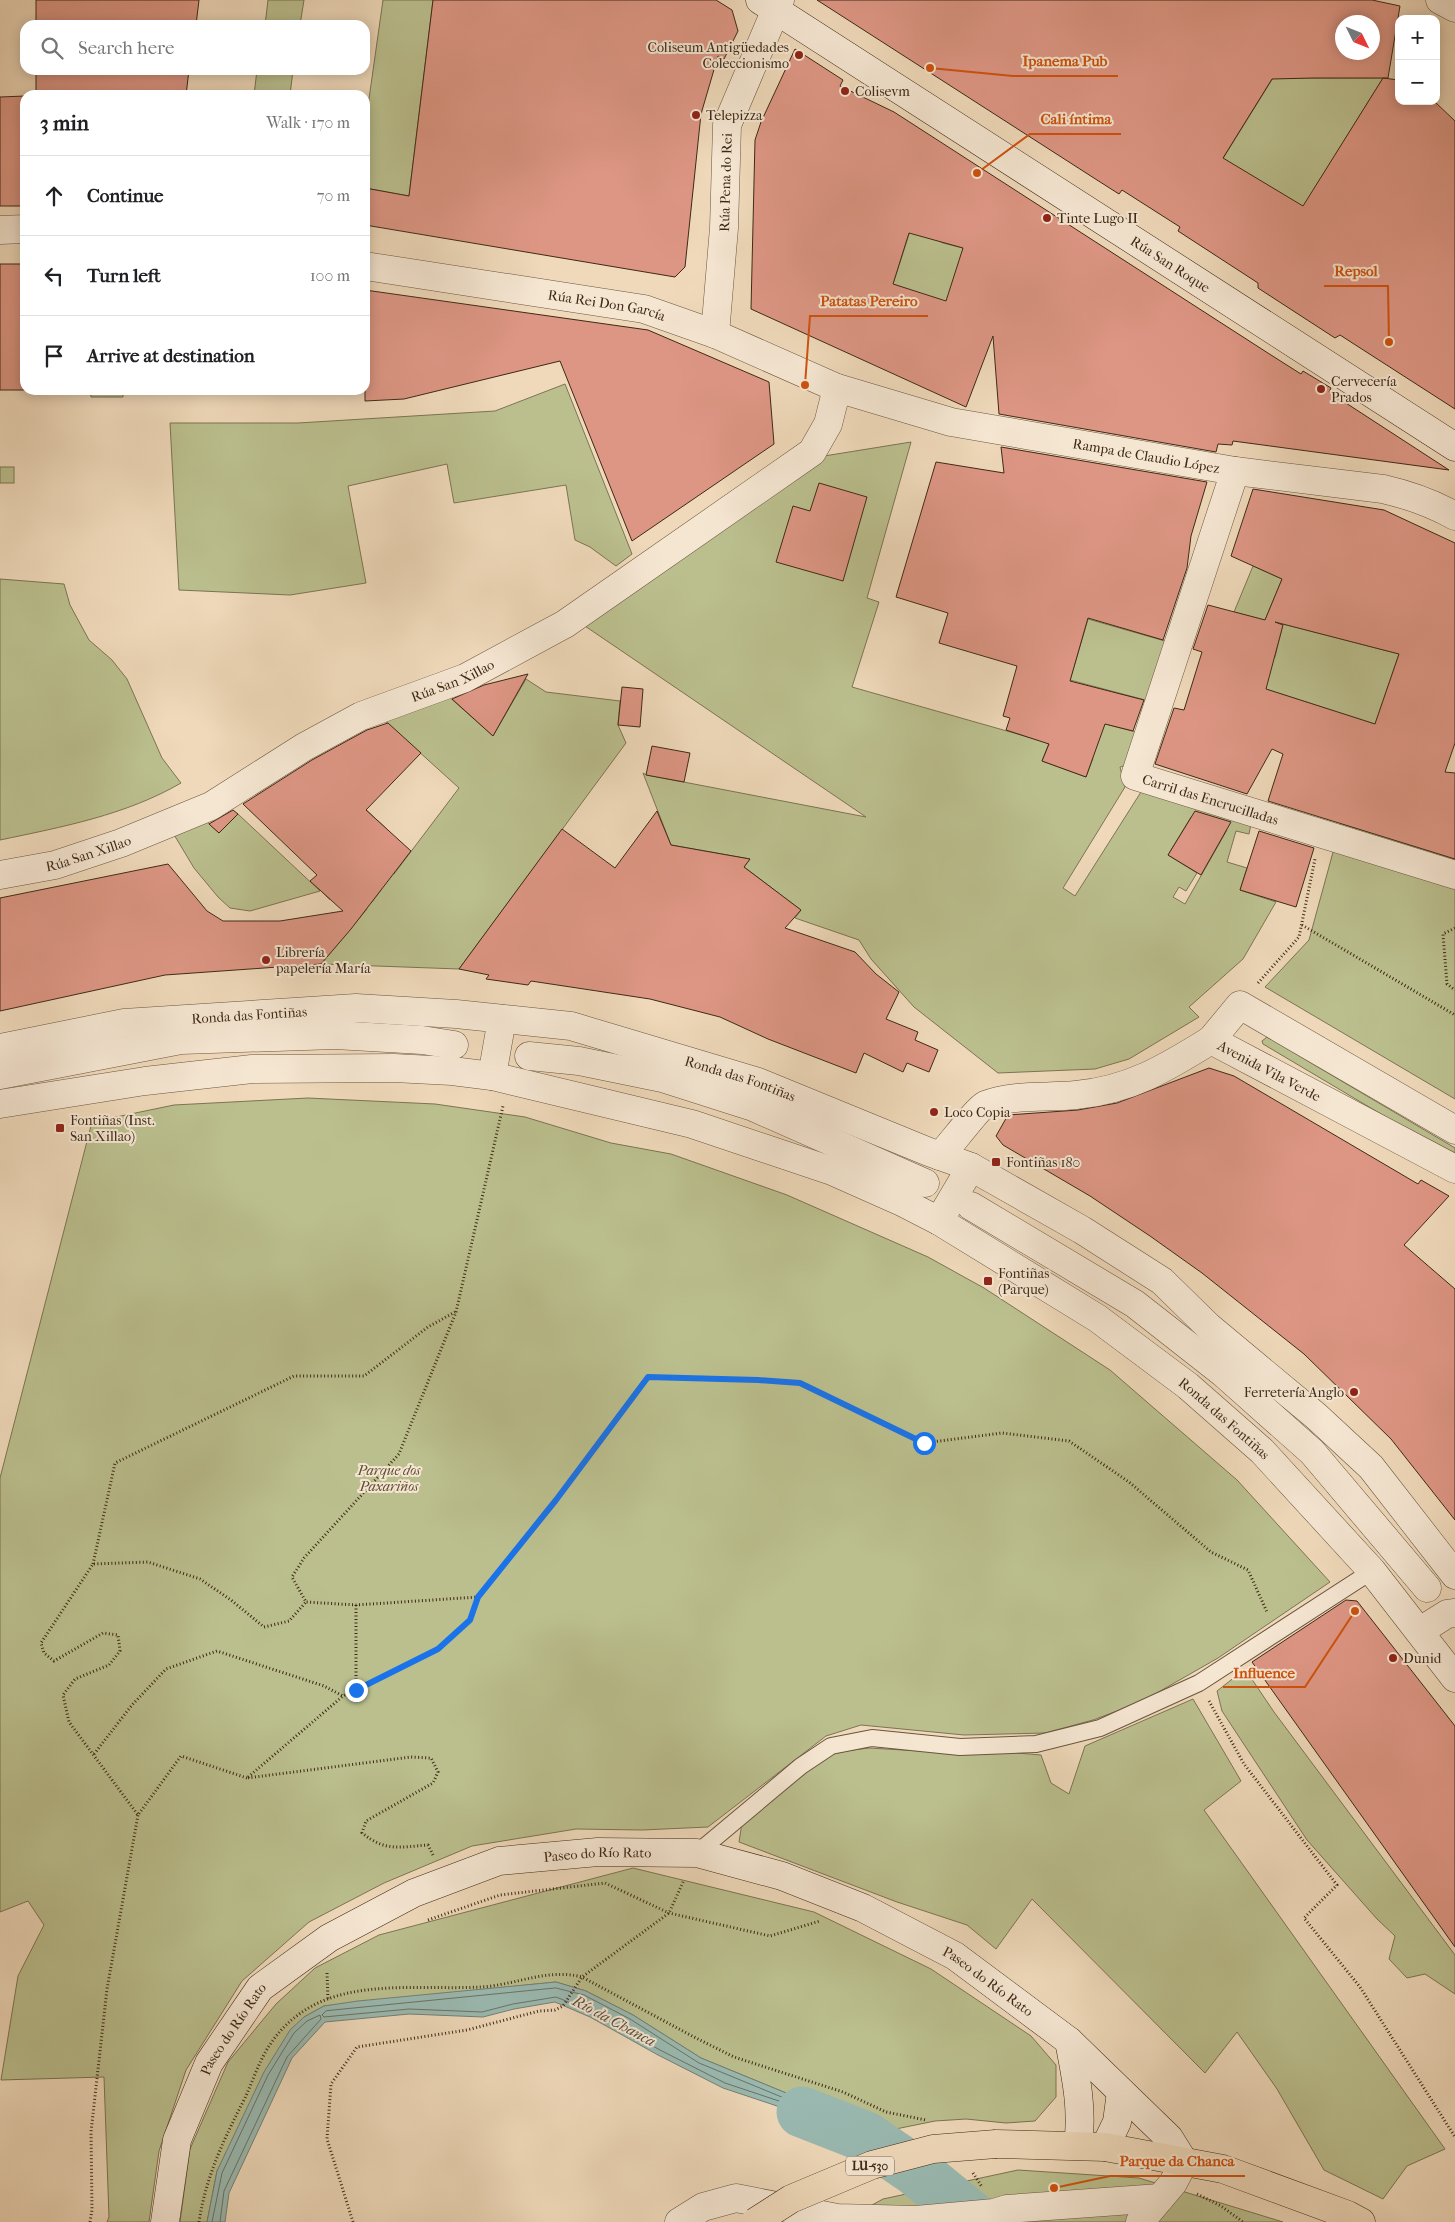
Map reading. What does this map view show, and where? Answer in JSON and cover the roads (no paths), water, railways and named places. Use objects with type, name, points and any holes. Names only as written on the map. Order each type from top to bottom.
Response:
[{"type":"main road","name":"LU-530","points":[[755,2222],[791,2199],[872,2165],[933,2149],[996,2144],[1078,2145],[1105,2147],[1184,2162]]},
{"type":"main road","points":[[1184,2162],[1223,2169],[1361,2222]]},
{"type":"street","points":[[1440,0],[1455,8]]},
{"type":"street","name":"Rúa Pena do Rei","points":[[714,334],[724,228],[727,125],[772,4]]},
{"type":"street","name":"Rúa San Roque","points":[[772,4],[1455,447]]},
{"type":"street","points":[[0,230],[20,229]]},
{"type":"street","name":"Rúa Rei Don García","points":[[370,267],[644,309],[714,334],[837,388]]},
{"type":"street","name":"Rampa de Claudio López","points":[[837,388],[951,422],[1235,471],[1383,489],[1435,505],[1455,516]]},
{"type":"street","name":"Rúa San Xillao","points":[[0,875],[55,865],[121,844],[211,806],[304,747],[362,716],[465,678],[565,624],[812,452],[828,424],[837,388]]},
{"type":"street","name":"Carril das Encrucilladas","points":[[1235,471],[1135,776],[1455,875]]},
{"type":"street","name":"Avenida Vila Verde","points":[[1455,1130],[1240,1005],[1211,1040],[1455,1169]]},
{"type":"street","name":"Ronda das Fontiñas","points":[[0,1048],[124,1022],[356,1008],[456,1014],[571,1026],[758,1082],[971,1167],[1082,1230],[1162,1281],[1209,1327],[1316,1416],[1371,1467],[1455,1575]]},
{"type":"street","points":[[492,1076],[502,1019]]},
{"type":"street","points":[[0,1075],[181,1040],[335,1035],[422,1040],[454,1045]]},
{"type":"street","points":[[940,1156],[984,1106],[1015,1099],[1078,1095],[1126,1086],[1165,1069],[1211,1040]]},
{"type":"street","points":[[529,1056],[579,1061],[662,1078],[753,1107],[926,1183]]},
{"type":"street","name":"Ronda das Fontiñas","points":[[0,1104],[145,1081],[252,1070],[394,1068],[452,1071],[492,1076],[692,1124],[832,1171],[940,1221],[1096,1318],[1188,1386],[1262,1451],[1372,1571],[1455,1678]]},
{"type":"street","points":[[940,1221],[971,1167]]},
{"type":"street","points":[[971,1206],[1135,1304],[1223,1373],[1312,1452],[1427,1588]]},
{"type":"street","points":[[1420,1631],[1447,1614],[1455,1612]]},
{"type":"street","name":"Paseo do Río Rato","points":[[165,2222],[178,2140],[184,2122],[209,2063],[260,1988],[329,1938],[414,1893],[500,1861],[598,1852],[697,1852],[782,1876],[863,1908],[955,1956],[1069,2041],[1169,2138],[1184,2162]]},
{"type":"street","points":[[1069,2041],[1080,2100],[1081,2128],[1078,2145]]},
{"type":"street","points":[[1105,2147],[1117,2122],[1121,2092]]},
{"type":"street","points":[[1140,2222],[1172,2183],[1184,2162]]},
{"type":"street","points":[[679,2222],[702,2207],[736,2198],[837,2218],[916,2220],[1160,2198]]},
{"type":"lane","points":[[697,1852],[801,1766],[831,1746],[872,1738],[960,1747],[1036,1744],[1100,1728],[1199,1683],[1372,1571]]},
{"type":"water","points":[[556,1982],[586,1991],[633,2015],[701,2058],[881,2132],[860,2141],[777,2106],[723,2088],[590,2017],[555,2002],[514,2009],[483,2017],[409,2014],[325,2022],[292,2058],[229,2193],[225,2222],[207,2222],[217,2171],[264,2072],[290,2030],[304,2017],[324,2006],[358,2001]]},
{"type":"waterway","name":"Río da Chanca","points":[[802,2112],[866,2137],[916,2171],[978,2222]]},
{"type":"place","name":"Coliseum Antigüedades Coleccionismo","points":[[799,55]]},
{"type":"place","name":"Ipanema Pub","points":[[930,68]]},
{"type":"place","name":"Colisevm","points":[[845,91]]},
{"type":"place","name":"Telepizza","points":[[696,115]]},
{"type":"place","name":"Cali íntima","points":[[977,173]]},
{"type":"place","name":"Tinte Lugo II","points":[[1047,218]]},
{"type":"place","name":"Repsol","points":[[1389,342]]},
{"type":"place","name":"Patatas Pereiro","points":[[805,385]]},
{"type":"place","name":"Cervecería Prados","points":[[1321,389]]},
{"type":"place","name":"Librería papelería María","points":[[266,960]]},
{"type":"place","name":"Loco Copia","points":[[934,1112]]},
{"type":"place","name":"Fontiñas (Inst. San Xillao)","points":[[60,1128]]},
{"type":"place","name":"Fontiñas 180","points":[[996,1162]]},
{"type":"place","name":"Fontiñas (Parque)","points":[[988,1281]]},
{"type":"place","name":"Ferretería Anglo","points":[[1354,1392]]},
{"type":"place","name":"Influence","points":[[1355,1611]]},
{"type":"place","name":"Dunid","points":[[1393,1658]]},
{"type":"place","name":"Parque da Chanca","points":[[1054,2188]]},
{"type":"park label","name":"Parque dos Paxariños","points":[[389,1478]]}]
